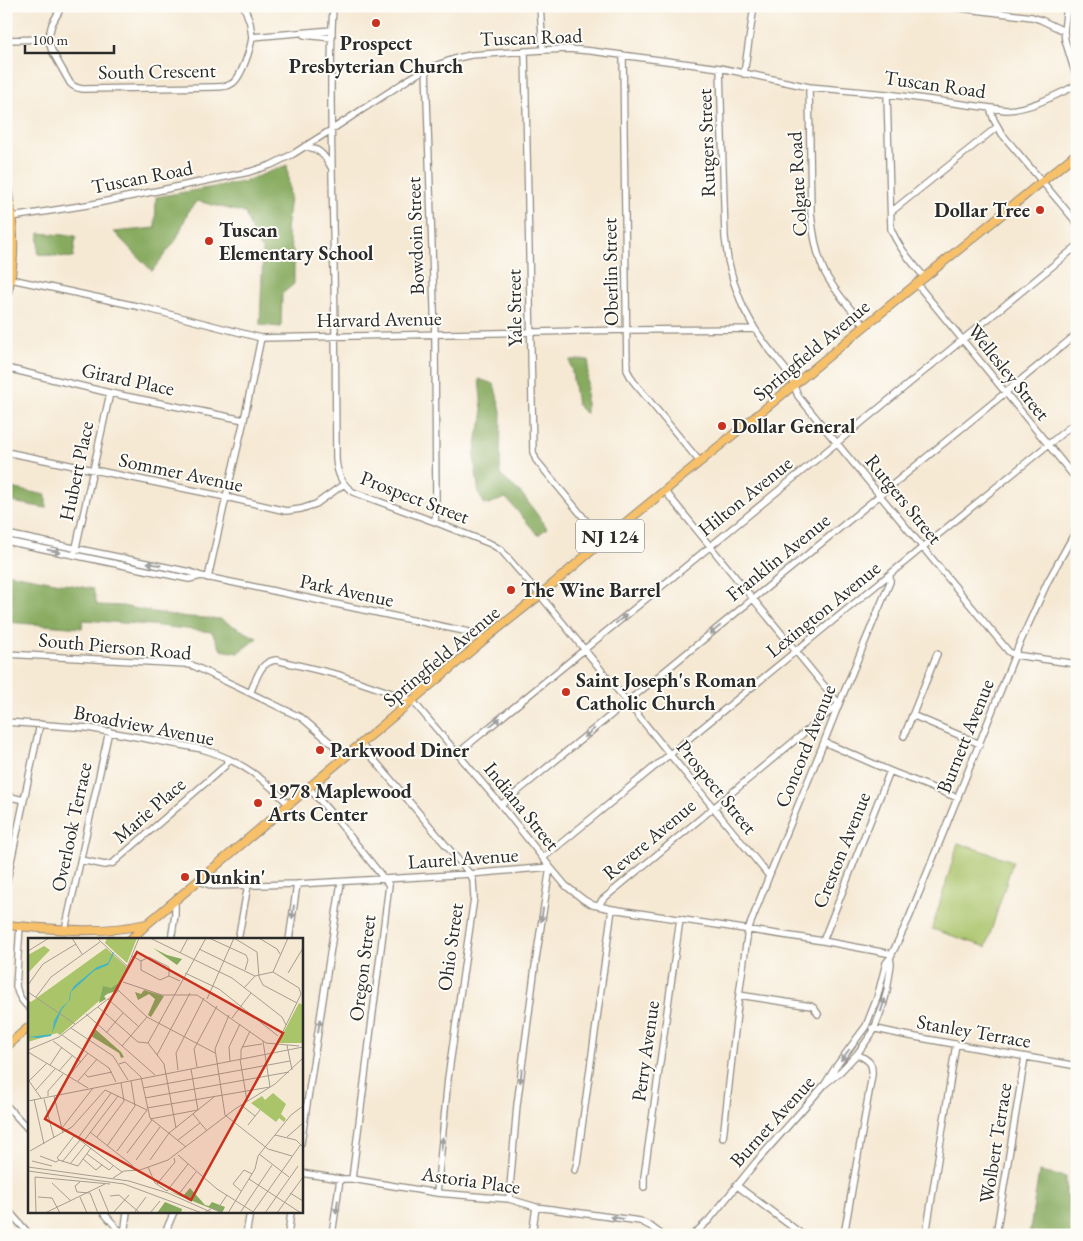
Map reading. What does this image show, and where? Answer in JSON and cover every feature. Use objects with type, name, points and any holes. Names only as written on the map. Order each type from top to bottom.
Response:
[{"type":"main road","name":"Springfield Avenue","points":[[132,938],[485,639],[1077,153]]},
{"type":"main road","points":[[6,180],[12,217],[14,256],[6,297]]},
{"type":"main road","points":[[6,925],[66,930],[117,929],[147,924]]},
{"type":"main road","points":[[6,1047],[28,1028]]},
{"type":"street","points":[[6,40],[48,39],[52,24],[62,6]]},
{"type":"street","points":[[244,6],[250,23],[252,37],[332,30]]},
{"type":"street","name":"Prospect Street","points":[[333,6],[331,130],[338,474],[344,484],[353,492],[435,522],[491,544],[501,550],[540,595],[769,876]]},
{"type":"street","points":[[540,6],[544,50]]},
{"type":"street","points":[[744,74],[754,6]]},
{"type":"street","points":[[943,6],[1032,17],[1064,31]]},
{"type":"street","points":[[1067,6],[1064,31],[1065,40],[1077,79]]},
{"type":"street","points":[[292,34],[332,38]]},
{"type":"street","name":"South Crescent","points":[[48,39],[52,51],[70,83],[73,86],[84,89],[215,87],[232,84],[236,80],[249,52],[252,37]]},
{"type":"street","name":"Tuscan Road","points":[[12,217],[93,204],[249,172],[271,165],[331,130],[426,69],[471,55],[525,50],[568,49],[591,51],[720,68],[809,87],[887,94],[1006,110],[1017,110],[1027,107],[1077,85]]},
{"type":"street","name":"Yale Street","points":[[525,50],[534,452],[536,460],[603,542]]},
{"type":"street","name":"Oberlin Street","points":[[623,55],[628,370],[633,381],[700,462]]},
{"type":"street","name":"Rutgers Street","points":[[720,68],[727,252],[734,283],[743,307],[766,345],[790,375],[798,396],[1009,652],[1015,655]]},
{"type":"street","name":"Bowdoin Street","points":[[426,69],[435,334],[435,522]]},
{"type":"street","name":"Colgate Road","points":[[809,87],[811,212],[817,249],[832,285],[865,326]]},
{"type":"street","points":[[887,94],[891,228],[902,249],[925,278]]},
{"type":"street","points":[[990,108],[997,127],[1077,223]]},
{"type":"street","points":[[891,212],[997,127]]},
{"type":"street","points":[[305,146],[318,150],[325,156],[332,168]]},
{"type":"street","name":"Hilton Avenue","points":[[458,753],[1077,246]]},
{"type":"street","name":"Harvard Avenue","points":[[11,279],[261,338],[755,329]]},
{"type":"street","name":"Wellesley Street","points":[[917,284],[1077,480]]},
{"type":"street","name":"Franklin Avenue","points":[[501,805],[1077,334]]},
{"type":"street","points":[[208,578],[261,338]]},
{"type":"street","name":"Girard Place","points":[[6,368],[110,393],[244,420]]},
{"type":"street","name":"Hubert Place","points":[[75,552],[110,393]]},
{"type":"street","name":"Lexington Avenue","points":[[543,858],[1077,421]]},
{"type":"street","name":"Sommer Avenue","points":[[6,452],[286,511],[316,504],[344,484]]},
{"type":"street","points":[[665,491],[839,704]]},
{"type":"street","name":"Burnett Avenue","points":[[825,1084],[866,1026],[877,998],[886,963],[909,918],[1015,655],[1048,581],[1073,542],[1077,529]]},
{"type":"street","name":"Park Avenue","points":[[6,534],[75,552]]},
{"type":"street","name":"Park Avenue","points":[[6,541],[190,572],[208,578],[470,632],[485,639]]},
{"type":"street","name":"Concord Avenue","points":[[723,1138],[748,930],[890,582],[890,575]]},
{"type":"street","name":"South Pierson Road","points":[[6,654],[194,666],[302,718],[346,756]]},
{"type":"street","points":[[904,736],[937,654]]},
{"type":"street","points":[[1015,655],[1077,664]]},
{"type":"street","points":[[250,693],[262,667],[268,661],[276,660],[339,675],[412,700]]},
{"type":"street","name":"Indiana Street","points":[[412,700],[501,805],[550,867],[534,969],[517,1105],[509,1199]]},
{"type":"street","name":"Revere Avenue","points":[[599,906],[602,900],[839,704]]},
{"type":"street","points":[[912,715],[980,744]]},
{"type":"street","name":"Broadview Avenue","points":[[6,722],[88,728],[202,749],[248,768],[276,791],[289,805]]},
{"type":"street","points":[[6,885],[40,724]]},
{"type":"street","name":"Overlook Terrace","points":[[66,930],[109,731]]},
{"type":"street","points":[[824,742],[958,798]]},
{"type":"street","points":[[361,744],[470,874]]},
{"type":"street","name":"Marie Place","points":[[81,860],[105,865],[113,863],[225,766],[229,759]]},
{"type":"street","name":"Creston Avenue","points":[[822,941],[890,771]]},
{"type":"street","points":[[309,788],[385,880]]},
{"type":"street","points":[[6,796],[24,800]]},
{"type":"street","points":[[550,867],[566,886],[578,896],[599,906],[822,941],[891,956]]},
{"type":"street","name":"Laurel Avenue","points":[[199,881],[213,886],[248,886],[385,880],[550,867]]},
{"type":"street","name":"Ohio Street","points":[[437,1193],[448,1078],[474,898],[473,880],[470,874]]},
{"type":"street","name":"Oregon Street","points":[[352,1178],[389,885],[385,880]]},
{"type":"street","points":[[302,1136],[341,882]]},
{"type":"street","points":[[289,938],[297,884]]},
{"type":"street","points":[[238,938],[248,886]]},
{"type":"street","points":[[171,938],[175,901]]},
{"type":"street","name":"Revere Avenue","points":[[575,1170],[612,909]]},
{"type":"street","name":"Perry Avenue","points":[[644,1187],[680,919]]},
{"type":"street","points":[[20,926],[16,986],[20,998],[28,1007]]},
{"type":"street","name":"Burnett Avenue","points":[[874,1029],[887,991],[891,956]]},
{"type":"street","points":[[739,995],[811,1006],[818,1014]]},
{"type":"street","name":"Stanley Terrace","points":[[866,1026],[1077,1066]]},
{"type":"street","name":"Burnet Avenue","points":[[693,1235],[709,1220],[736,1185],[825,1084],[858,1054],[874,1029]]},
{"type":"street","points":[[926,1235],[956,1044]]},
{"type":"street","points":[[844,1235],[872,1075],[871,1064],[858,1054]]},
{"type":"street","name":"Wolbert Terrace","points":[[996,1235],[1025,1057]]},
{"type":"street","points":[[6,1105],[28,1129]]},
{"type":"street","name":"Astoria Place","points":[[302,1173],[340,1179],[352,1178],[437,1193],[509,1199],[536,1208],[640,1222],[650,1226],[662,1235]]},
{"type":"street","points":[[332,1235],[340,1179]]},
{"type":"street","points":[[736,1185],[803,1235]]},
{"type":"street","points":[[6,1208],[30,1235]]},
{"type":"street","points":[[532,1235],[536,1208]]},
{"type":"street","points":[[105,1214],[124,1235]]},
{"type":"street","points":[[124,1235],[127,1214]]},
{"type":"street","points":[[173,1214],[165,1233],[183,1235]]},
{"type":"street","points":[[246,1235],[250,1214]]},
{"type":"street","points":[[288,1235],[291,1214]]},
{"type":"green space","points":[[287,165],[290,197],[286,230],[294,254],[294,284],[282,294],[281,327],[260,325],[263,251],[256,242],[245,213],[197,201],[189,210],[176,240],[152,271],[114,232],[155,228],[156,197],[243,182]]},
{"type":"green space","points":[[39,233],[76,236],[73,258],[38,254]]},
{"type":"green space","points":[[570,360],[589,360],[586,414],[577,405]]},
{"type":"green space","points":[[479,379],[494,384],[501,411],[500,475],[522,494],[547,528],[538,535],[506,498],[485,505],[479,494],[474,458],[478,432],[483,419]]},
{"type":"green space","points":[[6,487],[46,495],[46,508],[6,501]]},
{"type":"green space","points":[[6,573],[93,589],[97,605],[122,606],[175,616],[220,619],[257,638],[238,653],[221,650],[212,632],[83,620],[82,628],[6,622]]},
{"type":"green space","points":[[958,843],[1013,861],[986,947],[932,929]]},
{"type":"green space","points":[[1039,1172],[1066,1177],[1066,1196],[1077,1196],[1077,1235],[1029,1235]]},
{"type":"place","name":"Prospect Presbyterian Church","points":[[376,23]]},
{"type":"place","name":"Dollar Tree","points":[[1040,210]]},
{"type":"place","name":"Tuscan Elementary School","points":[[209,241]]},
{"type":"place","name":"Dollar General","points":[[722,426]]},
{"type":"place","name":"The Wine Barrel","points":[[511,590]]},
{"type":"place","name":"Saint Joseph's Roman Catholic Church","points":[[566,692]]},
{"type":"place","name":"Parkwood Diner","points":[[320,750]]},
{"type":"place","name":"1978 Maplewood Arts Center","points":[[258,803]]},
{"type":"place","name":"Dunkin'","points":[[185,877]]}]
